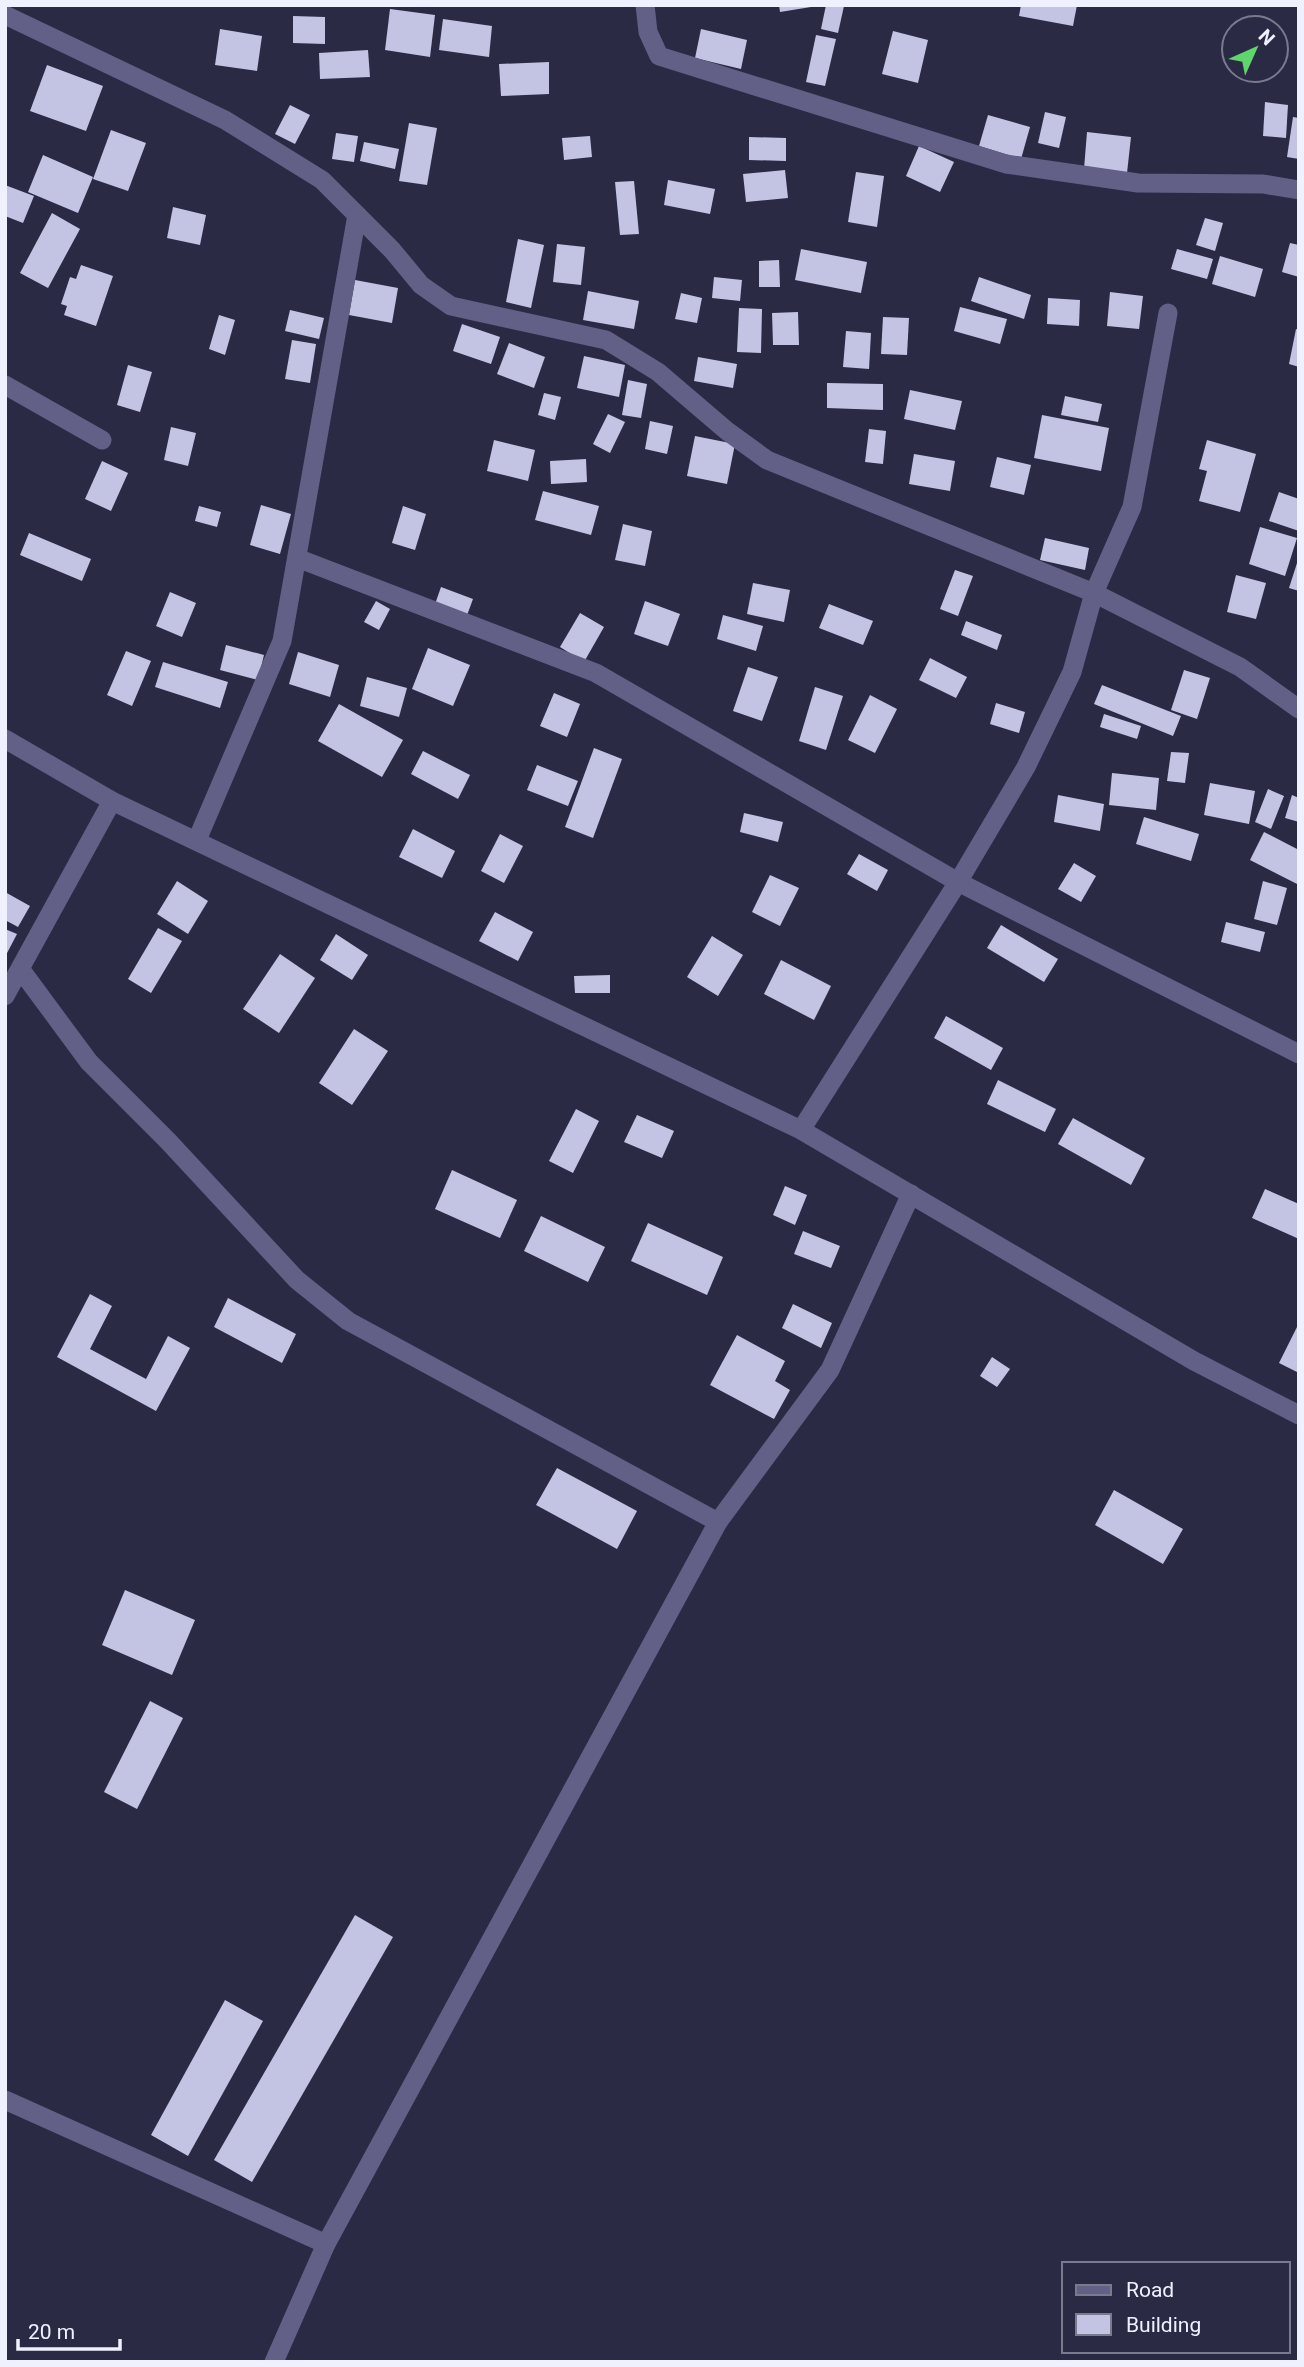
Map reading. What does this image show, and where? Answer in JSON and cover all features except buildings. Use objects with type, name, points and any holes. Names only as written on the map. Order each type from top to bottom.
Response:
[{"type":"street","points":[[645,5],[648,32],[659,56],[1006,164],[1138,183],[1263,184],[1299,190]]},
{"type":"street","points":[[5,15],[225,120],[322,180],[392,250],[421,285],[451,306],[606,340],[658,372],[727,431],[767,460],[1094,593],[1240,667],[1299,709]]},
{"type":"street","points":[[197,840],[282,641],[357,215]]},
{"type":"street","points":[[801,1130],[958,882],[1026,767],[1072,671],[1094,593],[1132,507],[1168,313]]},
{"type":"street","points":[[5,385],[102,440]]},
{"type":"street","points":[[298,558],[596,673],[958,882],[1299,1054]]},
{"type":"street","points":[[5,740],[112,801],[801,1130],[1194,1361],[1299,1415]]},
{"type":"street","points":[[5,996],[112,801]]},
{"type":"street","points":[[21,970],[89,1062],[168,1141],[297,1280],[327,1305],[348,1321],[718,1522]]},
{"type":"street","points":[[274,2362],[326,2244],[718,1522],[830,1370],[911,1194]]},
{"type":"street","points":[[5,2100],[326,2244]]}]
